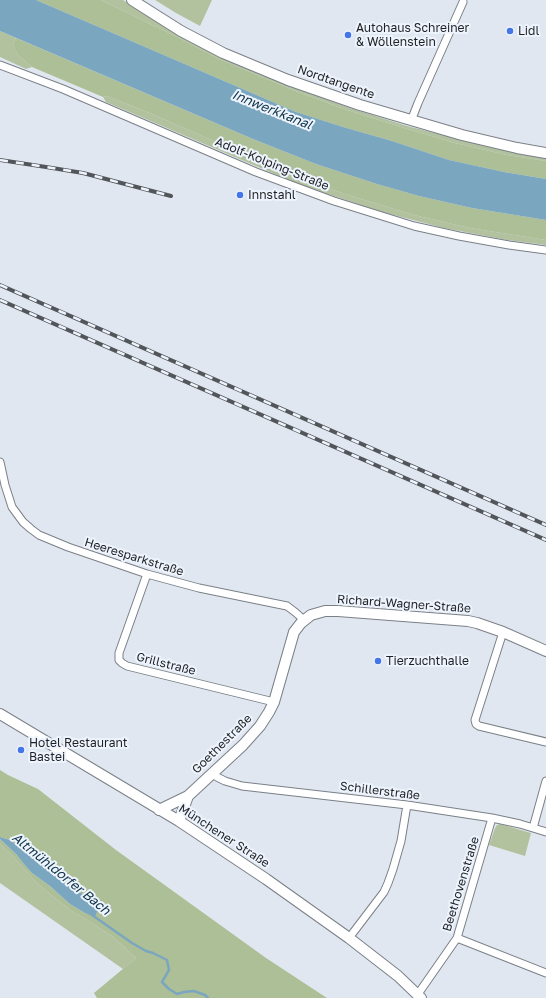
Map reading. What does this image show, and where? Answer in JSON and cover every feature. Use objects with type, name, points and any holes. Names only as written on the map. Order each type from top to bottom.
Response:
[{"type":"street","name":"Nordtangente","points":[[132,0],[181,31],[223,53],[288,80],[411,121],[462,136],[546,153]]},
{"type":"street","points":[[411,121],[463,2]]},
{"type":"street","name":"Adolf-Kolping-Straße","points":[[0,65],[82,97],[256,172],[334,201],[414,226],[502,244],[546,250]]},
{"type":"street","name":"Heeresparkstraße","points":[[0,462],[12,507],[23,522],[39,535],[68,548],[147,574],[199,588],[287,606],[304,620]]},
{"type":"street","name":"Grillstraße","points":[[147,574],[119,653],[119,660],[127,666],[274,702]]},
{"type":"street","name":"Richard-Wagner-Straße","points":[[304,620],[318,612],[338,611],[468,621],[503,632],[546,651]]},
{"type":"street","name":"Goethestraße","points":[[159,810],[188,796],[243,745],[266,717],[274,702],[294,632],[304,620]]},
{"type":"street","points":[[503,632],[475,720],[476,724],[546,742]]},
{"type":"street","name":"Münchener Straße","points":[[0,714],[178,821],[266,879],[349,938],[398,976],[420,996]]},
{"type":"street","name":"Schillerstraße","points":[[212,774],[225,781],[242,786],[407,805],[492,818],[546,832]]},
{"type":"street","points":[[533,828],[546,781]]},
{"type":"street","name":"Goethestraße","points":[[178,821],[188,796]]},
{"type":"street","points":[[349,938],[384,892],[388,883],[401,841],[407,805]]},
{"type":"street","name":"Beethovenstraße","points":[[420,996],[457,938],[492,818]]},
{"type":"street","points":[[457,938],[546,973]]},
{"type":"green space","points":[[36,0],[101,0],[221,60],[298,92],[344,109],[455,143],[507,155],[546,161],[546,179],[504,172],[449,160],[296,112]]},
{"type":"green space","points":[[101,0],[123,0],[181,36],[282,82],[347,107],[407,126],[470,142],[523,154],[546,157],[546,161],[507,155],[455,143],[344,109],[298,92],[221,60]]},
{"type":"green space","points":[[155,0],[212,0],[200,26]]},
{"type":"green space","points":[[0,31],[16,38],[13,44],[18,55],[32,67],[26,69],[0,57]]},
{"type":"green space","points":[[16,38],[253,139],[316,164],[419,196],[472,208],[546,220],[546,240],[470,228],[414,215],[324,187],[283,171],[152,114],[107,96],[103,97],[32,67],[18,55],[13,44]]},
{"type":"green space","points":[[107,96],[324,187],[414,215],[470,228],[546,240],[546,245],[507,240],[444,228],[382,212],[298,184],[106,102],[103,97]]},
{"type":"green space","points":[[0,770],[38,789],[116,850],[266,958],[327,998],[97,998],[94,993],[136,958],[112,936],[73,912],[50,894],[35,881],[14,857],[0,844],[0,839],[17,855],[32,873],[50,886],[70,904],[85,913],[95,916],[98,910],[97,903],[70,886],[10,840],[0,837]]},
{"type":"green space","points":[[500,824],[531,833],[525,856],[489,845],[495,828]]},
{"type":"green space","points":[[0,844],[14,857],[35,881],[50,894],[73,912],[112,936],[136,958],[123,969],[0,883]]},
{"type":"water","name":"Innwerkkanal","points":[[0,0],[36,0],[296,112],[449,160],[504,172],[546,179],[546,220],[472,208],[419,196],[316,164],[253,139],[0,31]]},
{"type":"water","points":[[0,837],[10,840],[70,886],[97,903],[98,910],[95,917],[70,904],[50,886],[32,873],[17,855],[0,839]]},
{"type":"waterway","name":"Altmühldorfer Bach","points":[[92,915],[132,943],[167,960],[169,970],[162,982],[169,989],[177,994],[194,991],[205,995],[208,998]]},
{"type":"railway","points":[[0,160],[83,173],[171,196]]},
{"type":"railway","points":[[0,285],[546,525]]},
{"type":"railway","points":[[0,300],[546,540]]},
{"type":"place","name":"Lidl","points":[[510,31]]},
{"type":"place","name":"Autohaus Schreiner & Wöllenstein","points":[[348,35]]},
{"type":"place","name":"Innstahl","points":[[240,195]]},
{"type":"place","name":"Tierzuchthalle","points":[[378,661]]},
{"type":"place","name":"Hotel Restaurant Bastei","points":[[21,750]]}]
